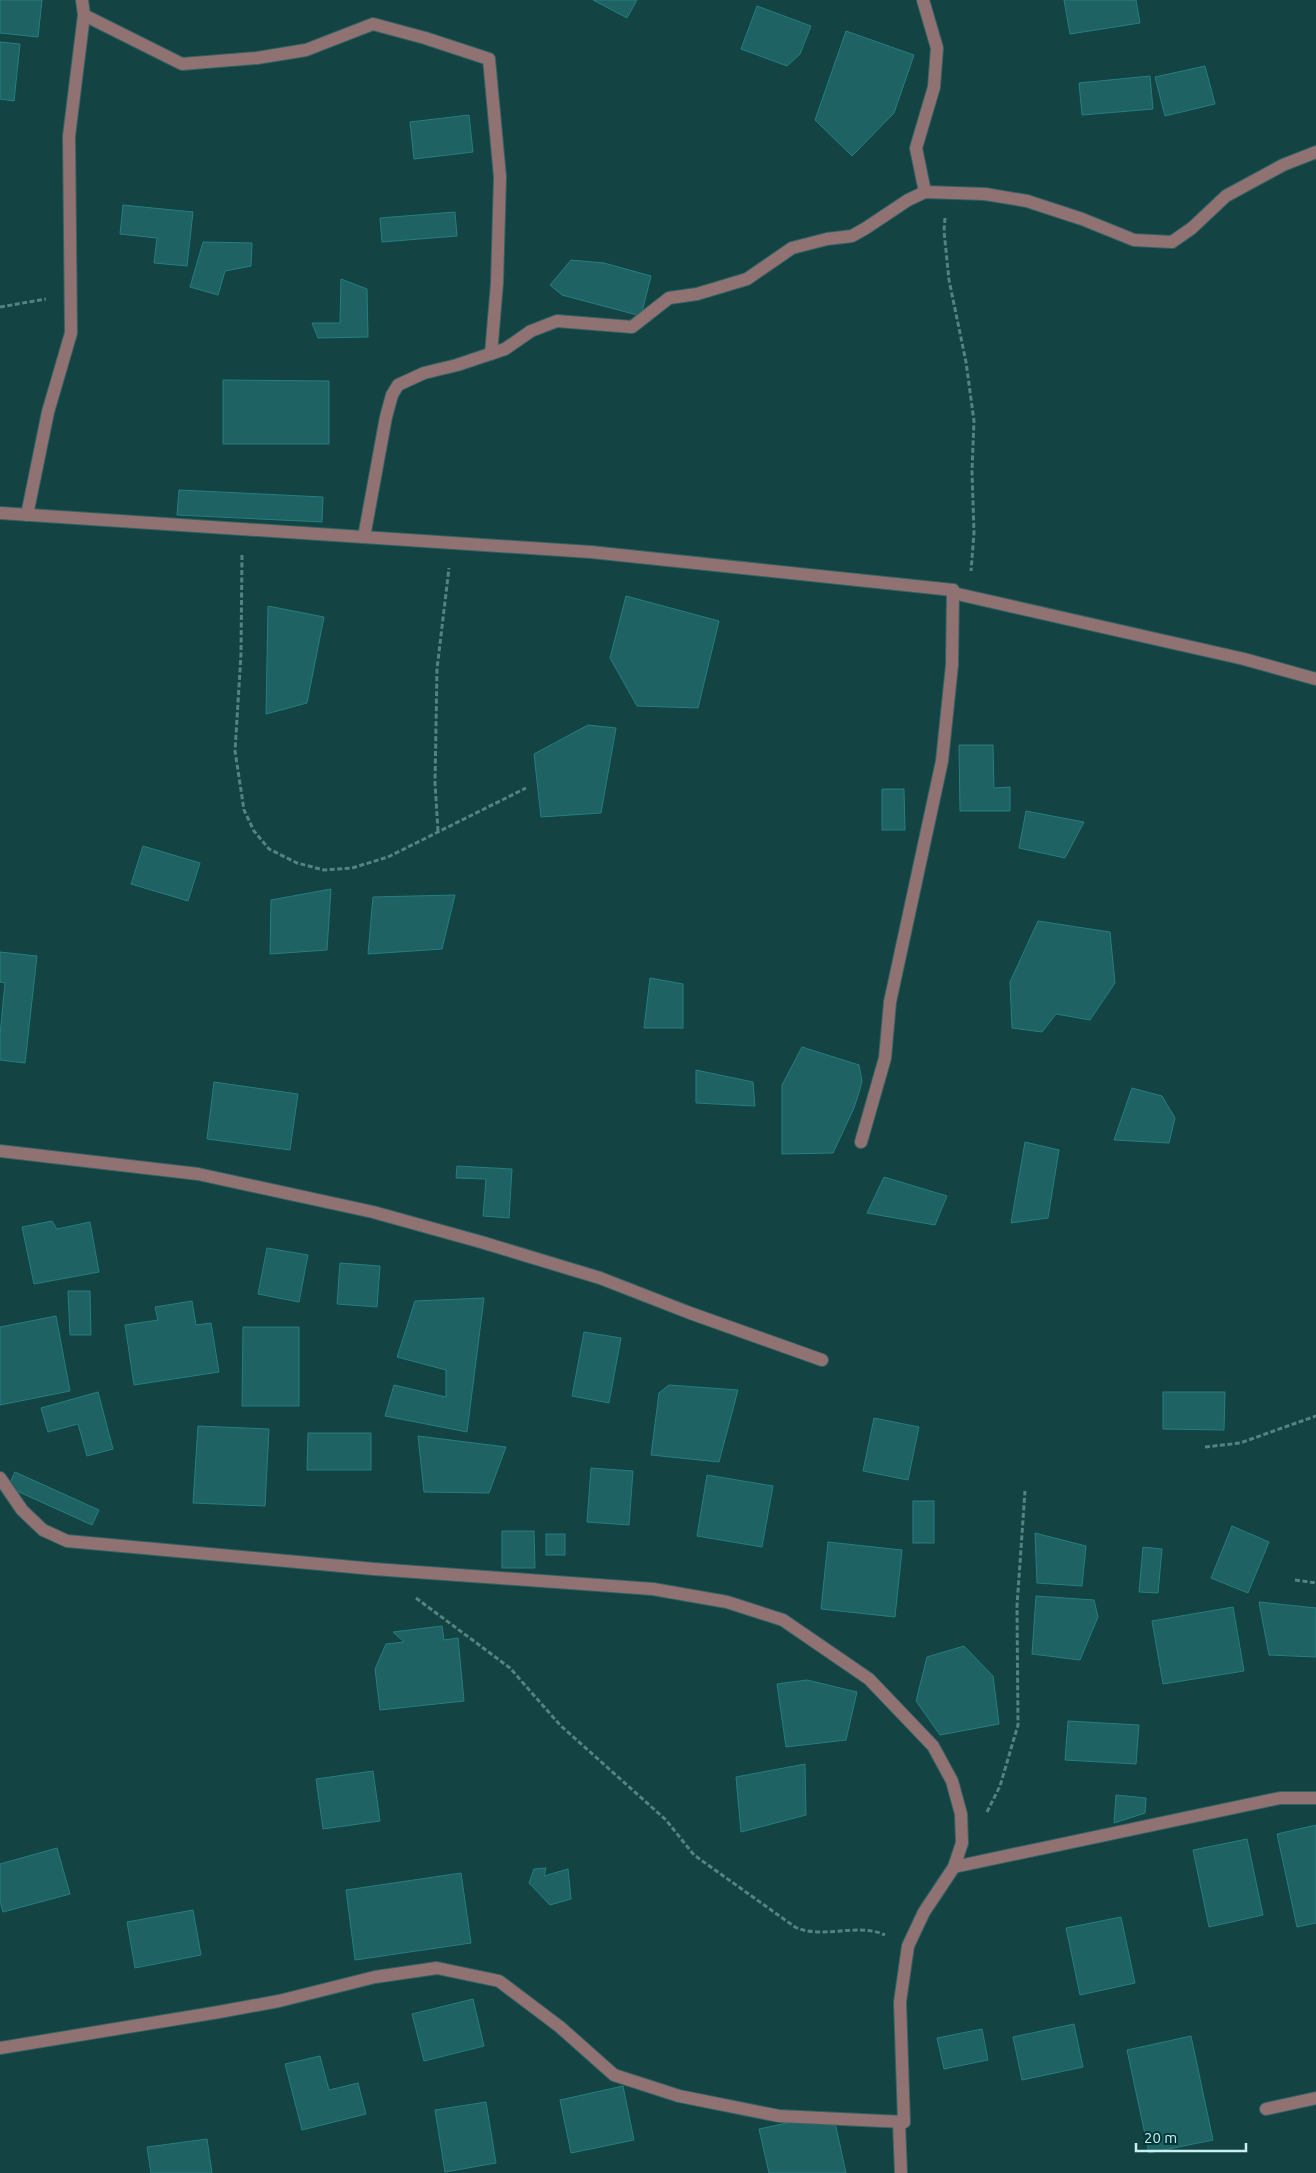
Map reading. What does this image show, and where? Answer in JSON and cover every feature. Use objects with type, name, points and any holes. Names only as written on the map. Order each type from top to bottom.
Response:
[{"type":"street","points":[[27,515],[48,412],[71,333],[69,136],[84,15],[82,0]]},
{"type":"street","points":[[923,0],[937,48],[934,87],[916,148],[925,192]]},
{"type":"street","points":[[84,15],[182,64],[257,58],[306,50],[372,24],[425,38],[489,59],[500,177],[498,283],[491,354]]},
{"type":"street","points":[[364,537],[386,416],[392,395],[398,385],[424,373],[457,365],[505,349],[531,331],[558,321],[632,327],[669,298],[697,294],[747,278],[792,248],[827,239],[852,236],[908,200],[925,192],[985,194],[1027,201],[1082,219],[1134,240],[1172,242],[1192,228],[1226,196],[1283,165],[1316,152]]},
{"type":"street","points":[[0,513],[591,552],[953,590],[953,593],[1244,659],[1316,679]]},
{"type":"street","points":[[861,1142],[885,1058],[890,1002],[942,761],[952,665],[953,590]]},
{"type":"street","points":[[0,1151],[198,1174],[372,1212],[600,1278],[822,1360]]},
{"type":"street","points":[[0,1478],[22,1510],[43,1530],[67,1541],[374,1569],[653,1589],[727,1602],[783,1620],[869,1679],[933,1746],[952,1781],[963,1826],[962,1843],[954,1867],[924,1912],[908,1946],[900,2002],[904,2122]]},
{"type":"street","points":[[954,1867],[1280,1798],[1316,1798]]},
{"type":"street","points":[[0,2048],[219,2012],[279,2001],[375,1977],[437,1968],[499,1982],[560,2027],[614,2075],[679,2096],[779,2116],[904,2122]]},
{"type":"street","points":[[1266,2109],[1316,2098]]},
{"type":"street","points":[[902,2173],[899,2124],[904,2122]]},
{"type":"path","points":[[947,192],[944,230],[949,280],[966,362],[974,421],[972,471],[974,533],[970,597]]},
{"type":"path","points":[[0,307],[71,294]]},
{"type":"path","points":[[242,529],[241,654],[235,751],[244,810],[254,831],[269,849],[297,864],[324,870],[352,868],[388,857],[526,788]]},
{"type":"path","points":[[438,831],[435,783],[437,669],[452,542]]},
{"type":"path","points":[[1205,1447],[1240,1443],[1316,1416]]},
{"type":"path","points":[[962,1843],[980,1827],[1000,1786],[1018,1725],[1017,1606],[1025,1491]]},
{"type":"path","points":[[1295,1580],[1316,1583]]},
{"type":"path","points":[[413,1596],[510,1668],[560,1725],[666,1820],[694,1855],[795,1927],[806,1932],[879,1932],[908,1946]]},
{"type":"building","points":[[0,0],[42,0],[38,37],[0,33]]},
{"type":"building","points":[[593,0],[637,0],[627,18]]},
{"type":"building","points":[[1064,0],[1136,0],[1140,23],[1070,34]]},
{"type":"building","points":[[757,6],[811,26],[800,54],[787,66],[741,49]]},
{"type":"building","points":[[846,31],[914,55],[894,113],[852,156],[815,120]]},
{"type":"building","points":[[0,42],[20,44],[14,101],[0,99]]},
{"type":"building","points":[[1205,66],[1215,104],[1165,116],[1155,77]]},
{"type":"building","points":[[1150,76],[1153,109],[1082,115],[1079,83]]},
{"type":"building","points":[[469,115],[473,152],[414,159],[410,122]]},
{"type":"building","points":[[123,205],[193,212],[187,266],[154,263],[157,238],[120,234]]},
{"type":"building","points":[[455,212],[457,236],[382,242],[380,218]]},
{"type":"building","points":[[203,242],[252,243],[251,266],[225,271],[218,295],[190,287]]},
{"type":"building","points":[[571,260],[604,263],[651,276],[641,316],[562,295],[550,285]]},
{"type":"building","points":[[341,279],[367,289],[368,337],[318,338],[312,323],[340,323]]},
{"type":"building","points":[[223,380],[329,381],[329,444],[223,444]]},
{"type":"building","points":[[179,490],[323,497],[322,522],[177,515]]},
{"type":"building","points":[[626,596],[719,621],[698,708],[637,706],[610,658]]},
{"type":"building","points":[[268,606],[324,617],[307,703],[266,714]]},
{"type":"building","points":[[588,725],[616,728],[601,813],[541,817],[534,754]]},
{"type":"building","points":[[959,745],[993,745],[994,788],[1010,787],[1010,811],[960,811]]},
{"type":"building","points":[[882,789],[904,789],[905,830],[882,830]]},
{"type":"building","points":[[1026,811],[1084,822],[1065,858],[1019,848]]},
{"type":"building","points":[[143,846],[200,863],[188,901],[131,884]]},
{"type":"building","points":[[331,889],[327,950],[270,954],[271,900]]},
{"type":"building","points":[[455,895],[442,949],[368,954],[373,897]]},
{"type":"building","points":[[1038,921],[1110,932],[1115,983],[1090,1020],[1056,1014],[1042,1032],[1012,1028],[1010,982]]},
{"type":"building","points":[[0,952],[37,956],[25,1063],[0,1060],[0,1035],[5,983],[0,982]]},
{"type":"building","points":[[650,978],[683,984],[683,1028],[644,1028]]},
{"type":"building","points":[[802,1047],[859,1065],[862,1081],[860,1089],[854,1108],[833,1153],[782,1154],[782,1085]]},
{"type":"building","points":[[696,1070],[753,1082],[755,1106],[696,1103]]},
{"type":"building","points":[[214,1082],[298,1094],[290,1150],[207,1139]]},
{"type":"building","points":[[1132,1088],[1162,1096],[1175,1118],[1169,1143],[1114,1140]]},
{"type":"building","points":[[1025,1142],[1059,1150],[1048,1218],[1011,1223]]},
{"type":"building","points":[[457,1166],[512,1169],[509,1218],[483,1216],[486,1179],[456,1178]]},
{"type":"building","points":[[884,1177],[947,1196],[935,1225],[867,1213]]},
{"type":"building","points":[[52,1221],[57,1229],[90,1222],[99,1272],[34,1284],[22,1227]]},
{"type":"building","points":[[267,1248],[308,1255],[299,1302],[258,1294]]},
{"type":"building","points":[[340,1263],[380,1266],[377,1307],[337,1304]]},
{"type":"building","points":[[68,1291],[90,1291],[91,1335],[70,1335]]},
{"type":"building","points":[[484,1298],[467,1432],[385,1416],[394,1385],[446,1397],[446,1370],[397,1357],[415,1301]]},
{"type":"building","points":[[192,1301],[196,1325],[211,1323],[219,1372],[134,1385],[125,1325],[158,1320],[155,1307]]},
{"type":"building","points":[[56,1316],[70,1391],[0,1405],[0,1327]]},
{"type":"building","points":[[243,1327],[299,1327],[299,1406],[242,1406]]},
{"type":"building","points":[[584,1332],[621,1338],[609,1403],[572,1396]]},
{"type":"building","points":[[669,1385],[738,1390],[719,1462],[651,1455],[659,1393]]},
{"type":"building","points":[[98,1392],[113,1449],[87,1456],[78,1424],[48,1432],[41,1408]]},
{"type":"building","points":[[1163,1392],[1225,1392],[1224,1430],[1163,1429]]},
{"type":"building","points":[[874,1418],[919,1427],[908,1480],[863,1471]]},
{"type":"building","points":[[198,1426],[269,1429],[265,1506],[193,1503]]},
{"type":"building","points":[[308,1433],[371,1433],[371,1470],[307,1470]]},
{"type":"building","points":[[418,1436],[506,1447],[489,1493],[424,1492]]},
{"type":"building","points":[[591,1468],[633,1471],[629,1525],[587,1522]]},
{"type":"building","points":[[15,1472],[99,1510],[92,1525],[8,1487]]},
{"type":"building","points":[[707,1475],[773,1486],[762,1547],[697,1536]]},
{"type":"building","points":[[913,1501],[934,1501],[934,1543],[913,1543]]},
{"type":"building","points":[[1232,1526],[1269,1542],[1248,1593],[1211,1578]]},
{"type":"building","points":[[502,1531],[534,1531],[535,1568],[502,1568]]},
{"type":"building","points":[[1035,1533],[1086,1546],[1082,1586],[1037,1583]]},
{"type":"building","points":[[546,1534],[565,1534],[565,1555],[546,1555]]},
{"type":"building","points":[[828,1542],[902,1550],[895,1617],[821,1609]]},
{"type":"building","points":[[1143,1547],[1162,1549],[1158,1593],[1139,1592]]},
{"type":"building","points":[[1036,1596],[1094,1600],[1098,1617],[1080,1660],[1032,1654]]},
{"type":"building","points":[[1259,1602],[1316,1608],[1316,1657],[1269,1655]]},
{"type":"building","points":[[1233,1607],[1244,1671],[1163,1684],[1152,1621]]},
{"type":"building","points":[[442,1626],[444,1640],[458,1638],[464,1701],[380,1710],[375,1669],[386,1644],[404,1642],[393,1632]]},
{"type":"building","points":[[964,1646],[993,1676],[999,1724],[940,1735],[916,1701],[927,1657]]},
{"type":"building","points":[[807,1680],[857,1692],[846,1740],[786,1747],[777,1684]]},
{"type":"building","points":[[1068,1721],[1139,1725],[1136,1764],[1065,1760]]},
{"type":"building","points":[[805,1764],[806,1815],[741,1832],[736,1777]]},
{"type":"building","points":[[373,1771],[380,1821],[323,1829],[316,1779]]},
{"type":"building","points":[[1116,1795],[1146,1798],[1145,1813],[1114,1823]]},
{"type":"building","points":[[1316,1825],[1316,1923],[1297,1927],[1277,1834]]},
{"type":"building","points":[[1247,1839],[1263,1915],[1209,1927],[1193,1850]]},
{"type":"building","points":[[57,1848],[70,1894],[3,1912],[0,1902],[0,1864]]},
{"type":"building","points":[[546,1868],[544,1876],[568,1869],[571,1899],[550,1905],[529,1883],[534,1869]]},
{"type":"building","points":[[461,1873],[471,1943],[355,1960],[346,1890]]},
{"type":"building","points":[[193,1910],[201,1955],[135,1968],[127,1922]]},
{"type":"building","points":[[1121,1917],[1135,1983],[1080,1995],[1066,1928]]},
{"type":"building","points":[[473,1999],[484,2046],[424,2061],[412,2014]]},
{"type":"building","points":[[1074,2024],[1083,2067],[1022,2080],[1013,2037]]},
{"type":"building","points":[[982,2029],[988,2060],[944,2069],[937,2038]]},
{"type":"building","points":[[1191,2036],[1213,2140],[1149,2153],[1127,2050]]},
{"type":"building","points":[[320,2056],[329,2090],[358,2083],[366,2114],[302,2130],[285,2064]]},
{"type":"building","points":[[623,2086],[634,2140],[571,2153],[560,2100]]},
{"type":"building","points":[[486,2102],[496,2163],[445,2172],[435,2110]]},
{"type":"building","points":[[833,2113],[846,2173],[769,2173],[759,2129]]},
{"type":"building","points":[[207,2139],[212,2173],[151,2173],[147,2147]]}]
